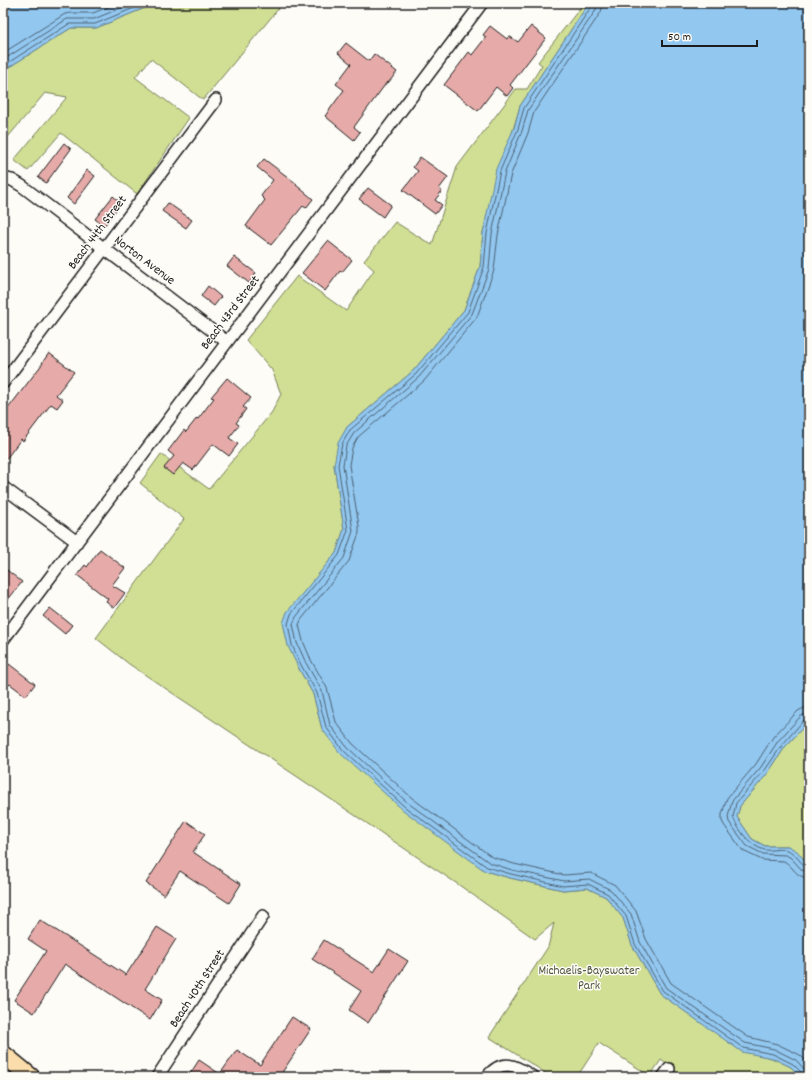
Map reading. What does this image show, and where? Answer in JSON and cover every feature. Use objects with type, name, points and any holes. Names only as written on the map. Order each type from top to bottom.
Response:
[{"type":"main road","points":[[3,1054],[31,1077]]},
{"type":"street","name":"Beach 43rd Street","points":[[3,640],[482,3]]},
{"type":"street","name":"Beach 44th Street","points":[[3,383],[216,100]]},
{"type":"street","name":"Norton Avenue","points":[[3,178],[12,180],[22,186],[227,342]]},
{"type":"street","points":[[3,487],[77,542]]},
{"type":"street","name":"Beach 40th Street","points":[[157,1077],[263,916]]},
{"type":"street","points":[[487,1077],[497,1068],[510,1065],[533,1077]]},
{"type":"green space","points":[[157,3],[283,3],[203,100],[151,59],[135,77],[189,118],[137,194],[61,133],[28,171],[14,160],[67,97],[45,93],[3,143],[3,71],[71,28],[96,28]]},
{"type":"green space","name":"Michaelis-Bayswater Park","points":[[584,3],[589,3],[520,106],[483,232],[480,267],[464,310],[413,371],[347,427],[334,465],[344,529],[336,553],[288,612],[284,623],[298,667],[313,694],[322,729],[485,871],[563,890],[587,888],[606,897],[623,918],[632,945],[660,994],[742,1051],[772,1058],[791,1067],[800,1077],[683,1077],[661,1060],[650,1076],[599,1043],[577,1077],[552,1077],[489,1037],[548,947],[554,923],[535,939],[459,885],[129,664],[96,638],[184,519],[140,483],[161,454],[209,489],[272,412],[281,394],[272,370],[246,340],[297,276],[346,311],[374,270],[364,261],[395,222],[432,245],[457,167],[516,89],[527,89],[542,65],[538,62]]},
{"type":"green space","points":[[809,721],[809,884],[808,877],[788,846],[765,846],[752,839],[737,817],[740,806],[768,773],[785,747]]},
{"type":"water","points":[[3,3],[157,3],[96,28],[71,28],[3,71]]},
{"type":"water","points":[[589,3],[809,3],[809,721],[785,747],[768,773],[740,806],[737,817],[752,839],[765,846],[788,846],[797,851],[807,863],[809,884],[809,1077],[800,1077],[791,1067],[772,1058],[742,1052],[660,994],[632,945],[623,918],[606,897],[587,888],[563,890],[485,871],[403,810],[340,753],[322,729],[313,694],[288,646],[283,623],[287,612],[336,553],[344,529],[334,465],[338,443],[347,427],[413,371],[464,310],[480,267],[483,233],[496,169],[514,128],[520,106]]},
{"type":"building","points":[[490,26],[507,39],[509,36],[518,42],[531,26],[546,38],[510,85],[513,88],[507,96],[496,87],[478,111],[444,85],[469,52],[472,55],[486,37],[483,35]]},
{"type":"building","points":[[346,43],[369,61],[374,54],[397,72],[388,83],[387,82],[354,127],[360,132],[354,140],[325,116],[344,90],[336,84],[351,64],[338,53]]},
{"type":"building","points":[[64,143],[71,149],[46,183],[38,177]]},
{"type":"building","points":[[420,157],[448,177],[439,189],[442,191],[435,200],[442,205],[435,214],[403,190],[418,171],[413,167]]},
{"type":"building","points":[[264,159],[297,184],[296,185],[313,199],[306,208],[303,206],[271,245],[246,226],[265,200],[261,196],[273,180],[257,167]]},
{"type":"building","points":[[87,170],[95,176],[74,204],[67,198]]},
{"type":"building","points":[[368,188],[391,205],[383,217],[359,199]]},
{"type":"building","points":[[113,196],[121,203],[104,226],[95,219]]},
{"type":"building","points":[[168,203],[192,220],[186,228],[162,211]]},
{"type":"building","points":[[328,241],[352,260],[342,272],[340,271],[325,291],[302,273]]},
{"type":"building","points":[[234,257],[256,273],[249,283],[227,266]]},
{"type":"building","points":[[208,286],[221,297],[214,306],[201,296]]},
{"type":"building","points":[[49,353],[74,372],[56,395],[63,400],[57,408],[51,404],[23,441],[21,439],[3,463],[3,415]]},
{"type":"building","points":[[227,378],[251,398],[243,407],[246,409],[236,423],[239,425],[229,438],[238,444],[229,456],[213,444],[193,470],[183,463],[173,475],[164,468],[174,456],[168,451],[184,430],[186,432],[197,418],[198,419],[214,398],[211,397]]},
{"type":"building","points":[[100,549],[125,568],[112,585],[125,593],[114,608],[106,602],[108,599],[77,575],[85,565],[87,567]]},
{"type":"building","points":[[3,567],[22,582],[3,606]]},
{"type":"building","points":[[50,608],[72,625],[65,634],[43,616]]},
{"type":"building","points":[[9,664],[35,684],[26,696],[3,680],[3,672]]},
{"type":"building","points":[[186,821],[205,834],[193,852],[241,884],[229,903],[180,871],[164,895],[146,883]]},
{"type":"building","points":[[40,920],[126,975],[157,927],[176,939],[145,989],[162,1000],[150,1020],[65,964],[34,1013],[14,1000],[46,951],[28,939]]},
{"type":"building","points":[[324,940],[374,972],[389,949],[408,961],[368,1023],[349,1010],[361,991],[312,959]]},
{"type":"building","points":[[292,1017],[311,1029],[279,1077],[188,1077],[199,1060],[220,1074],[237,1050],[260,1065]]}]
